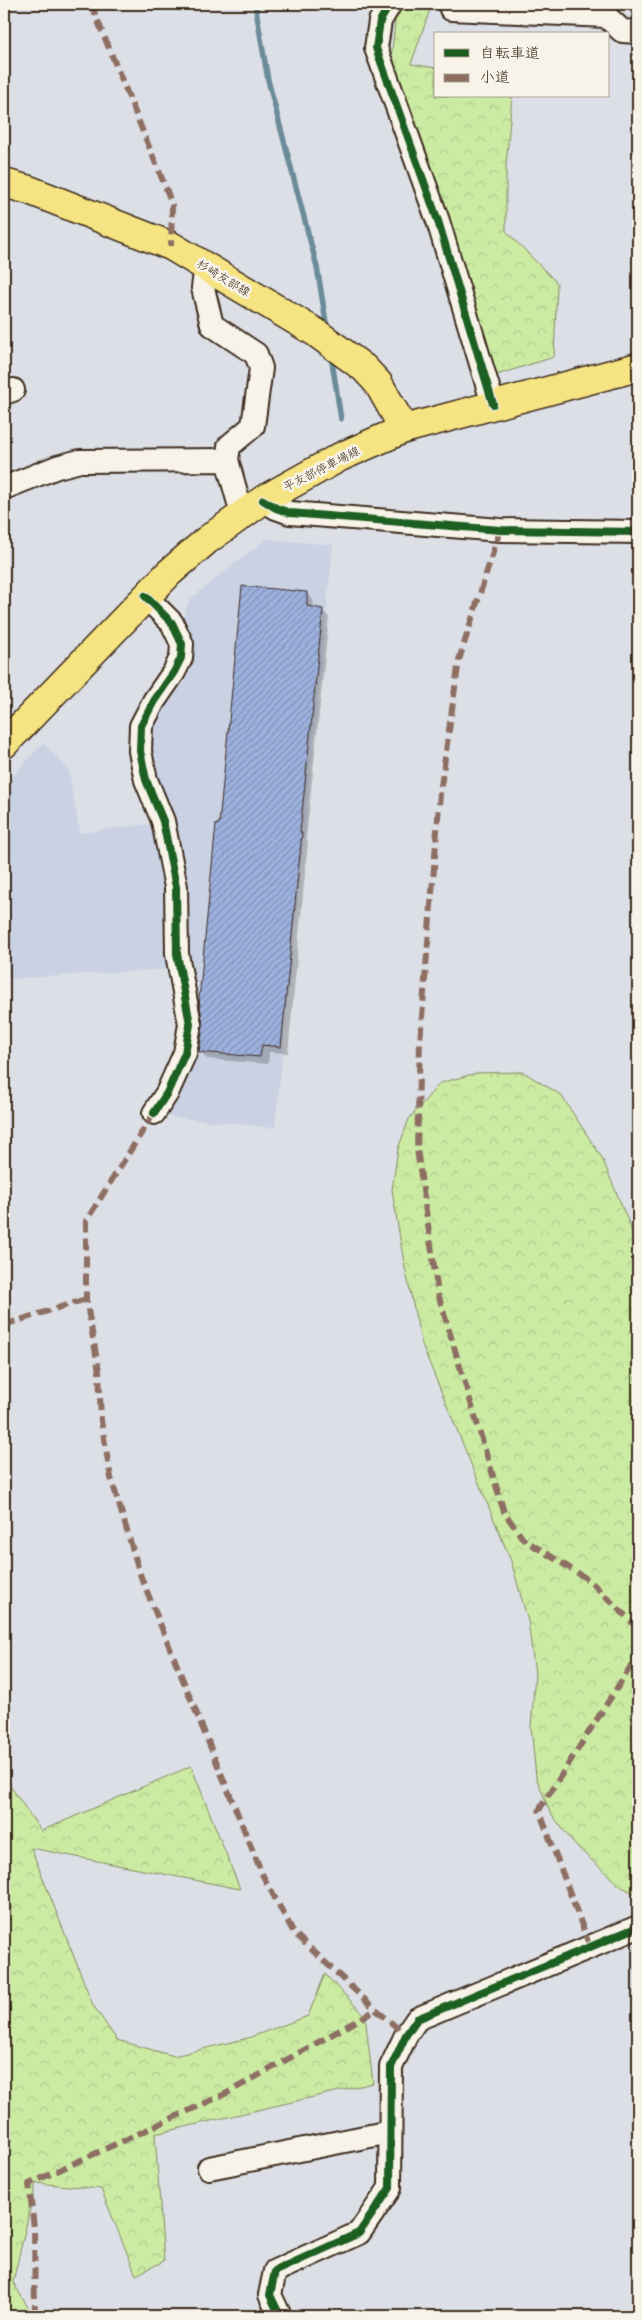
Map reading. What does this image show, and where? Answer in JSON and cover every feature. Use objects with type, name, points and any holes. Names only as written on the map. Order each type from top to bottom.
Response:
[{"type":"main road","name":"杉崎友部線","points":[[4,182],[162,242],[206,265],[315,332],[364,368],[378,383],[404,430]]},
{"type":"main road","name":"平友部停車場線","points":[[4,744],[145,596],[207,540],[252,507],[340,457],[404,430],[492,404],[638,367]]},
{"type":"street","points":[[390,4],[380,21],[376,48],[438,221],[492,404]]},
{"type":"street","points":[[451,9],[606,16],[622,31],[638,32]]},
{"type":"street","points":[[206,265],[203,288],[212,325],[256,354],[261,368],[253,426],[229,446],[227,460],[252,507],[276,508],[300,514],[500,530],[638,532]]},
{"type":"street","points":[[4,488],[57,466],[80,461],[227,460]]},
{"type":"street","points":[[145,596],[172,623],[182,644],[181,658],[141,726],[140,751],[146,780],[163,821],[176,887],[177,954],[190,1024],[185,1053],[167,1093],[154,1113]]},
{"type":"street","points":[[280,2316],[270,2295],[275,2271],[359,2233],[390,2188],[391,2067],[406,2035],[417,2020],[638,1927]]},
{"type":"street","points":[[209,2168],[390,2132]]},
{"type":"shaded area","points":[[266,539],[333,545],[275,1128],[163,1116],[191,1056],[187,968],[6,979],[4,964],[4,786],[43,743],[68,769],[80,833],[172,821],[154,769],[150,751],[152,722],[185,681],[191,667],[194,652],[192,636],[183,620],[189,600]]},
{"type":"green space","points":[[397,4],[432,4],[411,64],[434,68],[434,98],[512,98],[506,166],[506,231],[557,283],[554,357],[474,382],[389,78]]},
{"type":"green space","points":[[523,1072],[561,1095],[602,1158],[631,1228],[638,1280],[638,1418],[635,1450],[638,1467],[638,1895],[620,1886],[574,1844],[550,1812],[536,1777],[531,1727],[535,1674],[528,1621],[511,1561],[422,1345],[404,1263],[392,1190],[398,1149],[409,1119],[440,1083],[477,1073]]},
{"type":"green space","points":[[191,1766],[240,1889],[31,1848],[93,2005],[117,2040],[174,2056],[248,2038],[308,2016],[325,1974],[365,2016],[373,2083],[155,2134],[164,2261],[136,2275],[101,2189],[36,2183],[13,2282],[33,2316],[4,2316],[4,2154],[12,2139],[4,2133],[4,1912],[12,1908],[4,1889],[4,1777],[41,1831]]},
{"type":"building","points":[[242,586],[307,592],[307,606],[323,609],[300,832],[302,833],[281,1047],[262,1045],[260,1057],[199,1052],[203,1026],[199,999],[216,824],[219,824]]},
{"type":"waterway","points":[[255,4],[268,80],[317,267],[327,328]]},
{"type":"waterway","points":[[331,355],[341,419]]},
{"type":"marked path","points":[[91,4],[172,205],[171,246]]},
{"type":"marked path","points":[[500,530],[459,660],[440,793],[420,1042],[417,1149],[438,1294],[504,1512],[523,1539],[589,1580],[638,1628]]},
{"type":"marked path","points":[[154,1113],[86,1221],[86,1299],[99,1371],[101,1421],[111,1478],[141,1577],[263,1876],[294,1933],[376,2010],[406,2035]]},
{"type":"marked path","points":[[4,1325],[86,1299]]},
{"type":"marked path","points":[[590,1947],[539,1810],[638,1655]]},
{"type":"marked path","points":[[35,2316],[34,2228],[29,2184],[227,2093],[376,2010]]},
{"type":"cycle path","points":[[390,4],[380,21],[376,48],[438,221],[493,404]]},
{"type":"cycle path","points":[[263,500],[276,508],[290,513],[500,530],[638,532]]},
{"type":"cycle path","points":[[145,596],[172,623],[182,644],[181,658],[141,726],[140,751],[146,780],[163,821],[176,887],[177,954],[190,1024],[185,1053],[167,1093],[154,1113]]},
{"type":"cycle path","points":[[280,2316],[270,2295],[275,2271],[359,2233],[390,2188],[391,2067],[406,2035],[417,2019],[638,1927]]}]
